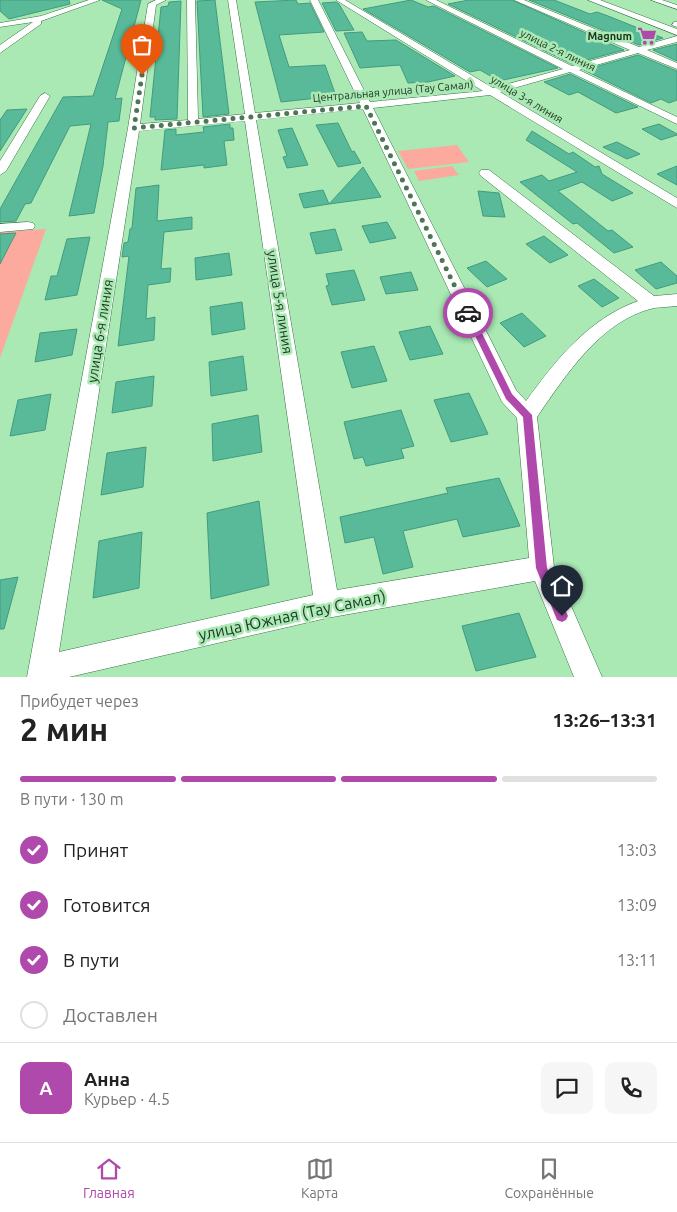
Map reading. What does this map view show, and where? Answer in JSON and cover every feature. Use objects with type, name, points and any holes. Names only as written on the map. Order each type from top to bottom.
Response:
[{"type":"main road","points":[[592,0],[677,27]]},
{"type":"street","name":"улица 6-я линия","points":[[42,673],[134,128],[152,4],[162,0]]},
{"type":"street","points":[[191,0],[193,122]]},
{"type":"street","name":"улица 5-я линия","points":[[232,0],[327,605]]},
{"type":"street","points":[[314,0],[509,396],[527,415],[542,568],[588,677]]},
{"type":"street","name":"улица 3-я линия","points":[[340,0],[677,204]]},
{"type":"street","name":"улица 2-я линия","points":[[430,0],[677,121]]},
{"type":"street","points":[[518,0],[677,66]]},
{"type":"street","points":[[655,0],[677,8]]},
{"type":"street","points":[[0,25],[42,18],[90,1]]},
{"type":"street","points":[[0,50],[42,18]]},
{"type":"street","name":"Центральная улица (Тау Самал)","points":[[134,128],[480,95],[677,39]]},
{"type":"street","points":[[0,170],[45,96]]},
{"type":"street","points":[[485,173],[651,303]]},
{"type":"street","points":[[0,228],[28,226]]},
{"type":"street","points":[[527,415],[569,359],[590,337],[613,320],[651,303],[677,300]]},
{"type":"street","name":"улица Южная (Тау Самал)","points":[[42,673],[327,605],[542,568]]},
{"type":"shaded area","points":[[457,145],[469,162],[408,169],[398,151]]},
{"type":"shaded area","points":[[452,166],[459,175],[419,181],[414,171]]},
{"type":"shaded area","points":[[46,229],[0,358],[0,232]]},
{"type":"building","points":[[0,0],[69,0],[70,4],[9,19],[0,11]]},
{"type":"building","points":[[102,0],[141,0],[115,99],[122,98],[119,121],[108,122],[103,166],[94,213],[69,216],[91,124],[70,126],[31,203],[25,204],[16,221],[0,222],[0,209],[63,97],[93,96],[122,9]]},
{"type":"building","points":[[215,0],[229,114],[203,117],[197,1]]},
{"type":"building","points":[[296,0],[298,4],[310,3],[324,32],[279,35],[289,67],[325,65],[336,96],[281,102],[255,2]]},
{"type":"building","points":[[411,0],[428,7],[434,6],[558,68],[499,81],[480,70],[470,72],[363,9]]},
{"type":"building","points":[[469,0],[512,0],[624,50],[572,64],[448,4]]},
{"type":"building","points":[[529,0],[554,0],[590,14],[597,12],[663,38],[639,45]]},
{"type":"building","points":[[181,1],[177,119],[155,120],[155,117],[150,117],[161,7],[168,6],[169,2]]},
{"type":"building","points":[[336,2],[354,30],[336,31],[322,3]]},
{"type":"building","points":[[362,32],[367,41],[396,40],[455,76],[428,82],[408,83],[400,65],[360,68],[344,33]]},
{"type":"building","points":[[677,44],[677,61],[653,50]]},
{"type":"building","points":[[638,55],[677,71],[677,100],[669,103],[661,99],[651,103],[584,70]]},
{"type":"building","points":[[570,74],[638,107],[616,113],[578,92],[569,95],[544,82]]},
{"type":"building","points":[[27,109],[0,151],[0,120],[7,110]]},
{"type":"building","points":[[338,123],[352,152],[354,151],[361,163],[338,167],[316,125]]},
{"type":"building","points":[[230,124],[230,128],[233,128],[234,140],[224,141],[227,165],[204,168],[204,165],[161,170],[165,130],[176,129],[176,135],[204,132],[203,127]]},
{"type":"building","points":[[659,124],[677,135],[661,140],[642,129]]},
{"type":"building","points":[[292,128],[308,165],[287,168],[283,157],[287,156],[278,130]]},
{"type":"building","points":[[532,131],[569,154],[573,152],[595,167],[599,166],[602,174],[633,193],[612,201],[582,182],[558,191],[608,231],[612,230],[633,247],[614,253],[577,223],[573,224],[520,182],[542,175],[549,181],[577,172],[526,140]]},
{"type":"building","points":[[617,142],[640,154],[627,159],[603,147]]},
{"type":"building","points":[[677,166],[677,185],[657,174]]},
{"type":"building","points":[[363,167],[381,197],[329,204]]},
{"type":"building","points":[[159,185],[157,221],[192,217],[192,229],[164,232],[161,269],[171,268],[170,282],[148,285],[146,319],[155,317],[154,340],[118,346],[129,256],[122,257],[124,243],[128,242],[130,229],[132,228],[136,188]]},
{"type":"building","points":[[323,190],[329,204],[304,208],[299,194]]},
{"type":"building","points":[[478,191],[499,193],[505,217],[483,216]]},
{"type":"building","points":[[387,222],[396,238],[370,243],[362,226]]},
{"type":"building","points":[[335,229],[342,250],[316,254],[310,233]]},
{"type":"building","points":[[16,233],[0,264],[0,234]]},
{"type":"building","points":[[544,236],[568,255],[550,263],[526,244]]},
{"type":"building","points":[[90,237],[77,295],[45,300],[51,276],[57,276],[67,239]]},
{"type":"building","points":[[229,253],[232,275],[196,280],[195,258]]},
{"type":"building","points":[[486,261],[507,279],[487,287],[467,268]]},
{"type":"building","points":[[661,262],[677,276],[677,283],[656,289],[635,270]]},
{"type":"building","points":[[354,270],[365,300],[332,305],[326,286],[329,285],[326,274]]},
{"type":"building","points":[[411,272],[418,290],[386,294],[380,277]]},
{"type":"building","points":[[594,279],[619,298],[602,307],[578,286]]},
{"type":"building","points":[[242,302],[245,329],[212,335],[210,307]]},
{"type":"building","points":[[522,313],[546,336],[524,347],[500,323]]},
{"type":"building","points":[[430,326],[443,354],[410,360],[399,332]]},
{"type":"building","points":[[77,329],[72,355],[35,362],[40,333]]},
{"type":"building","points":[[374,346],[387,381],[352,388],[341,352]]},
{"type":"building","points":[[243,356],[247,390],[211,396],[209,362]]},
{"type":"building","points":[[154,376],[152,406],[112,413],[116,382]]},
{"type":"building","points":[[469,393],[488,434],[451,442],[434,400]]},
{"type":"building","points":[[51,394],[45,430],[10,436],[18,400]]},
{"type":"building","points":[[401,410],[414,446],[401,449],[404,458],[366,466],[363,457],[354,459],[344,422]]},
{"type":"building","points":[[258,415],[262,452],[213,461],[212,424]]},
{"type":"building","points":[[146,447],[143,487],[101,495],[107,453]]},
{"type":"building","points":[[499,478],[520,526],[463,537],[457,519],[403,531],[413,567],[383,574],[374,537],[345,543],[340,517],[448,493],[446,488]]},
{"type":"building","points":[[259,501],[269,585],[211,599],[207,513]]},
{"type":"building","points":[[142,532],[139,588],[93,598],[99,541]]},
{"type":"building","points":[[18,577],[4,629],[0,629],[0,580]]},
{"type":"building","points":[[519,613],[536,657],[476,671],[462,626]]},
{"type":"way so far","points":[[142,75],[134,128],[366,106],[468,313]]},
{"type":"place","name":"Magnum","points":[[647,36]]},
{"type":"route","points":[[468,313],[509,396],[527,415],[542,568],[562,616]]}]
